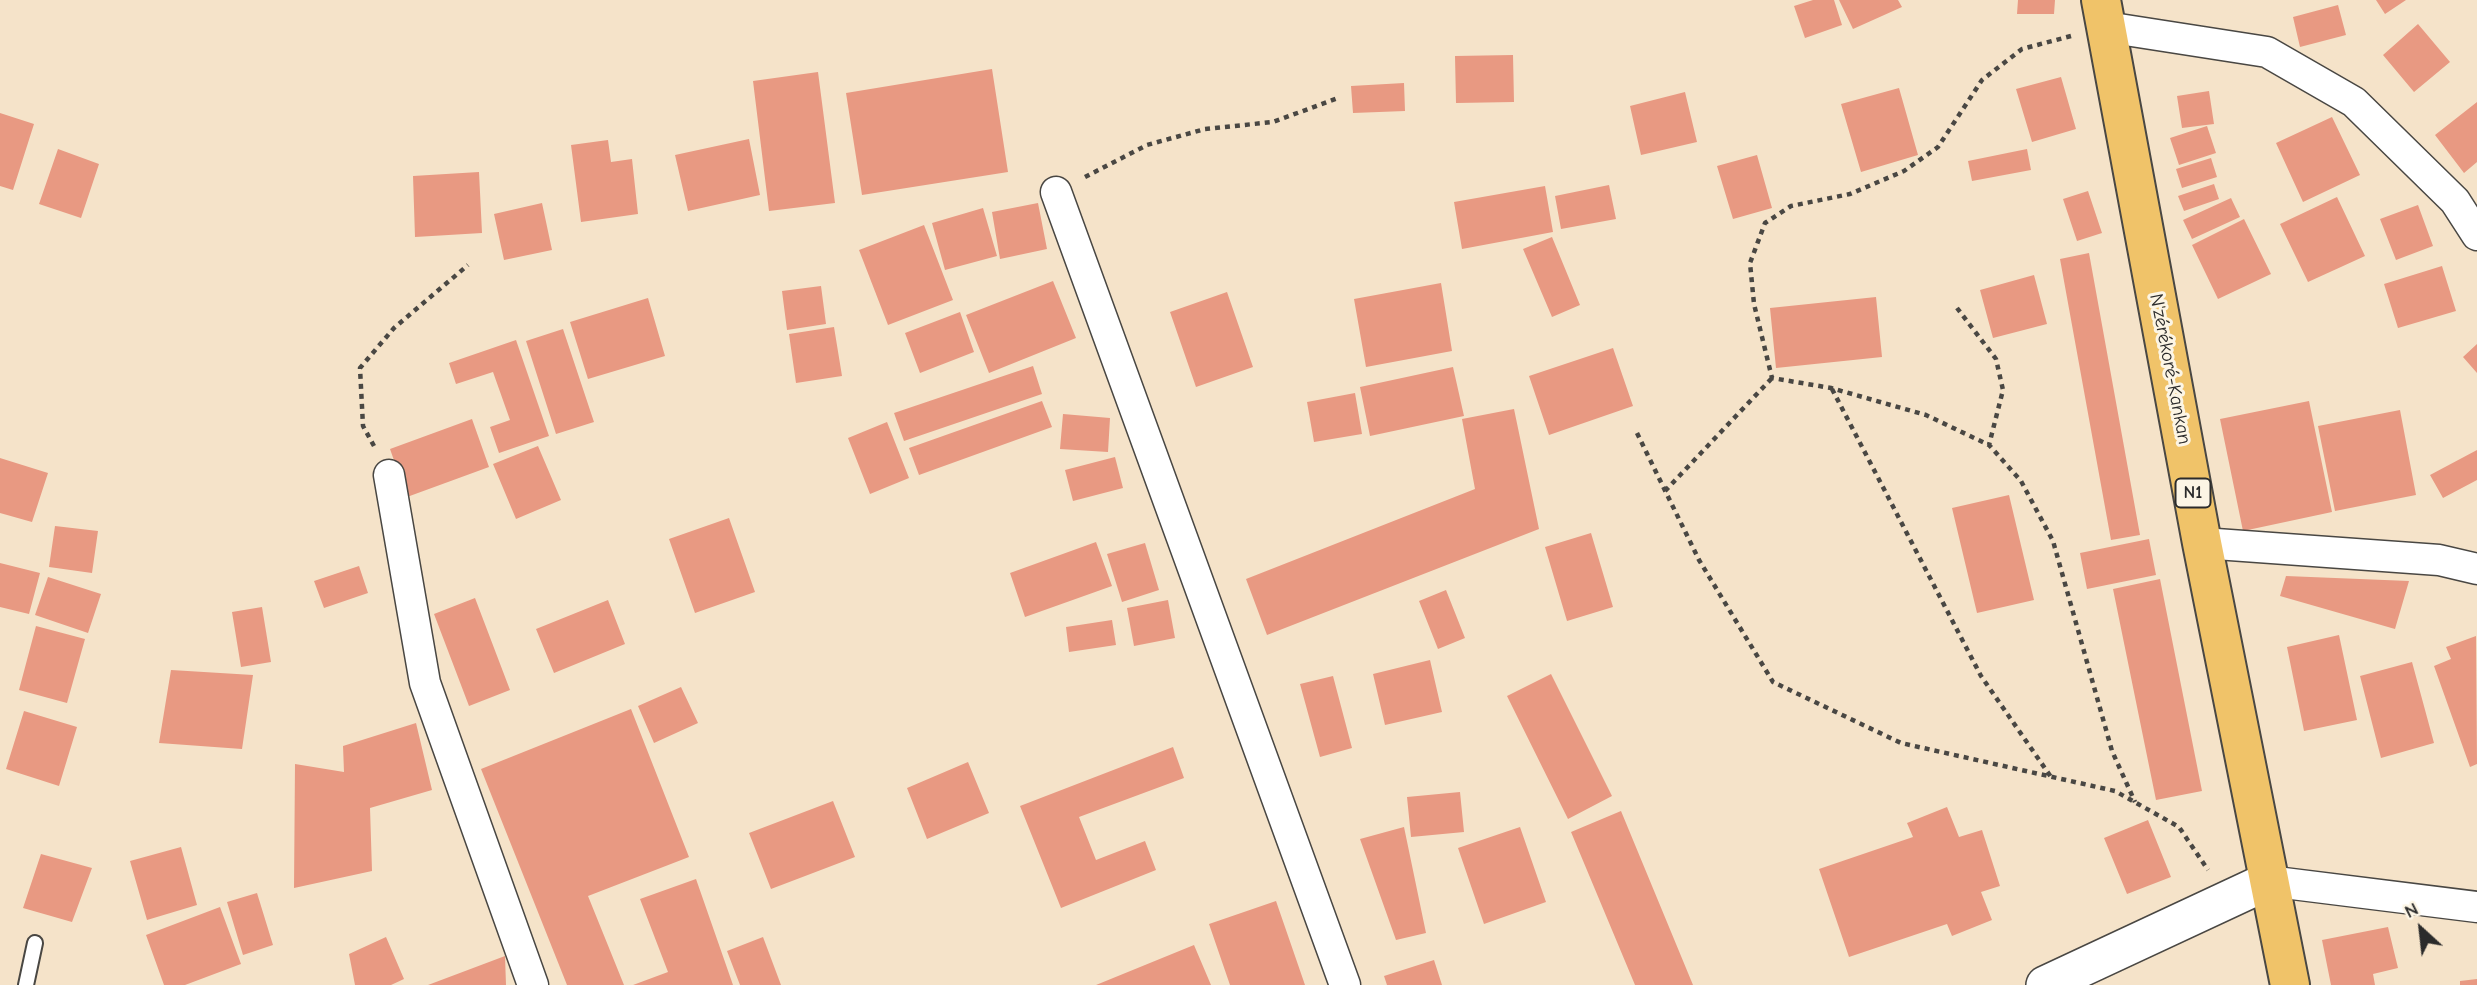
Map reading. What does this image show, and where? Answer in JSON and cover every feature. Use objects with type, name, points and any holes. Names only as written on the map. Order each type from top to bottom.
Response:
[{"type":"highway","name":"N'zérékoré-Kankan","points":[[2104,14],[2202,543],[2290,985]]},
{"type":"street","points":[[2104,14],[2267,52],[2354,102],[2455,201],[2477,234]]},
{"type":"street","points":[[1056,192],[1346,985]]},
{"type":"street","points":[[388,475],[425,683],[533,985]]},
{"type":"street","points":[[2202,543],[2439,560],[2477,569]]},
{"type":"street","points":[[2045,985],[2268,881],[2477,907]]},
{"type":"lane","points":[[26,985],[35,943]]},
{"type":"path","points":[[1772,378],[1754,304],[1751,262],[1765,223],[1791,205],[1850,194],[1904,171],[1938,147],[1982,80],[2022,49],[2104,14]]},
{"type":"path","points":[[1056,192],[1147,145],[1205,129],[1273,122],[1338,99]]},
{"type":"path","points":[[388,475],[363,426],[360,368],[394,328],[468,265]]},
{"type":"path","points":[[1957,308],[1996,359],[2003,390],[1989,445]]},
{"type":"path","points":[[1772,378],[1831,388],[1926,415],[1989,445],[2021,481],[2053,541],[2112,751],[2135,802]]},
{"type":"path","points":[[1665,491],[1772,378]]},
{"type":"path","points":[[1831,388],[1981,676],[2051,777]]},
{"type":"path","points":[[1637,433],[1699,560],[1773,682],[1901,743],[2115,791],[2179,827],[2228,900]]},
{"type":"building","points":[[1813,0],[1834,0],[1842,25],[1805,38],[1794,6]]},
{"type":"building","points":[[1839,0],[1898,0],[1902,7],[1853,29]]},
{"type":"building","points":[[2018,0],[2055,0],[2054,14],[2017,14]]},
{"type":"building","points":[[2376,0],[2406,0],[2385,14]]},
{"type":"building","points":[[2338,5],[2346,35],[2300,47],[2293,17]]},
{"type":"building","points":[[2418,24],[2450,62],[2414,92],[2383,55]]},
{"type":"building","points":[[1513,55],[1514,102],[1456,103],[1455,56]]},
{"type":"building","points":[[992,69],[1008,172],[862,195],[846,93]]},
{"type":"building","points":[[818,72],[835,203],[769,211],[753,81]]},
{"type":"building","points":[[2061,77],[2076,129],[2032,142],[2016,89]]},
{"type":"building","points":[[1404,83],[1405,111],[1353,113],[1351,86]]},
{"type":"building","points":[[1899,88],[1918,155],[1861,172],[1841,104]]},
{"type":"building","points":[[2209,91],[2214,124],[2182,128],[2177,96]]},
{"type":"building","points":[[1685,92],[1697,142],[1641,155],[1630,106]]},
{"type":"building","points":[[2477,102],[2477,162],[2464,173],[2435,135]]},
{"type":"building","points":[[0,113],[34,124],[13,190],[0,186]]},
{"type":"building","points":[[2332,117],[2360,175],[2303,202],[2276,143]]},
{"type":"building","points":[[2207,126],[2216,153],[2179,165],[2170,138]]},
{"type":"building","points":[[749,139],[760,195],[688,211],[675,155]]},
{"type":"building","points":[[608,140],[611,162],[632,159],[638,214],[581,222],[571,145]]},
{"type":"building","points":[[58,149],[99,164],[81,218],[39,204]]},
{"type":"building","points":[[2027,149],[2031,170],[1972,181],[1968,161]]},
{"type":"building","points":[[1757,155],[1772,208],[1733,219],[1717,166]]},
{"type":"building","points":[[2211,158],[2217,177],[2182,188],[2176,169]]},
{"type":"building","points":[[479,172],[482,233],[415,237],[413,176]]},
{"type":"building","points":[[2214,184],[2219,199],[2184,211],[2178,196]]},
{"type":"building","points":[[1609,185],[1616,219],[1561,229],[1555,196]]},
{"type":"building","points":[[1545,186],[1553,232],[1462,249],[1454,202]]},
{"type":"building","points":[[2088,191],[2102,233],[2077,241],[2063,199]]},
{"type":"building","points":[[2337,197],[2365,256],[2308,282],[2280,224]]},
{"type":"building","points":[[2231,198],[2240,217],[2192,239],[2183,220]]},
{"type":"building","points":[[542,203],[552,250],[504,260],[494,214]]},
{"type":"building","points":[[1038,203],[1047,249],[1000,259],[992,212]]},
{"type":"building","points":[[2418,205],[2433,246],[2396,260],[2380,219]]},
{"type":"building","points":[[983,208],[997,256],[945,270],[932,223]]},
{"type":"building","points":[[2244,219],[2271,274],[2218,299],[2192,245]]},
{"type":"building","points":[[924,225],[953,300],[888,325],[859,250]]},
{"type":"building","points":[[1552,237],[1580,305],[1552,317],[1523,249]]},
{"type":"building","points":[[2089,253],[2140,535],[2111,540],[2060,259]]},
{"type":"building","points":[[2442,266],[2456,311],[2398,328],[2384,284]]},
{"type":"building","points":[[2034,275],[2047,324],[1993,338],[1980,290]]},
{"type":"building","points":[[1053,281],[1076,338],[989,373],[966,315]]},
{"type":"building","points":[[1441,283],[1452,351],[1366,367],[1354,299]]},
{"type":"building","points":[[821,286],[826,324],[787,330],[782,291]]},
{"type":"building","points":[[1227,292],[1253,367],[1196,387],[1170,312]]},
{"type":"building","points":[[1876,297],[1882,357],[1776,368],[1770,308]]},
{"type":"building","points":[[648,298],[665,356],[588,379],[570,322]]},
{"type":"building","points":[[960,312],[974,352],[920,373],[905,333]]},
{"type":"building","points":[[834,327],[842,376],[796,383],[789,334]]},
{"type":"building","points":[[563,329],[594,422],[556,434],[526,341]]},
{"type":"building","points":[[516,340],[549,436],[499,453],[490,427],[510,420],[493,372],[456,384],[449,363]]},
{"type":"building","points":[[2477,344],[2477,373],[2463,357]]},
{"type":"building","points":[[1613,348],[1633,406],[1549,435],[1529,376]]},
{"type":"building","points":[[1033,366],[1042,394],[904,441],[894,413]]},
{"type":"building","points":[[1453,367],[1464,416],[1370,436],[1360,387]]},
{"type":"building","points":[[1355,393],[1362,434],[1314,442],[1307,402]]},
{"type":"building","points":[[1042,401],[1052,427],[919,475],[909,448]]},
{"type":"building","points":[[2309,401],[2332,512],[2243,531],[2220,419]]},
{"type":"building","points":[[1514,409],[1539,529],[1267,635],[1246,579],[1475,489],[1462,419]]},
{"type":"building","points":[[2400,410],[2416,495],[2335,511],[2318,426]]},
{"type":"building","points":[[1063,414],[1110,418],[1108,452],[1060,449]]},
{"type":"building","points":[[472,419],[489,467],[407,497],[390,449]]},
{"type":"building","points":[[887,422],[909,478],[870,494],[848,438]]},
{"type":"building","points":[[538,446],[561,500],[516,519],[493,464]]},
{"type":"building","points":[[2477,450],[2477,480],[2443,498],[2430,475]]},
{"type":"building","points":[[1115,457],[1123,488],[1073,501],[1065,470]]},
{"type":"building","points":[[0,458],[48,473],[32,522],[0,513]]},
{"type":"building","points":[[2009,495],[2034,600],[1977,613],[1952,508]]},
{"type":"building","points":[[729,518],[755,592],[695,613],[669,539]]},
{"type":"building","points":[[55,526],[98,531],[92,573],[49,567]]},
{"type":"building","points":[[1591,533],[1613,607],[1567,621],[1545,547]]},
{"type":"building","points":[[2149,539],[2156,575],[2087,589],[2080,553]]},
{"type":"building","points":[[1096,542],[1112,586],[1025,617],[1010,573]]},
{"type":"building","points":[[1145,543],[1159,590],[1122,602],[1107,554]]},
{"type":"building","points":[[0,563],[40,573],[29,614],[0,607]]},
{"type":"building","points":[[359,566],[368,593],[324,608],[314,581]]},
{"type":"building","points":[[2286,576],[2409,581],[2395,629],[2280,596]]},
{"type":"building","points":[[48,577],[101,594],[88,633],[35,615]]},
{"type":"building","points":[[2160,579],[2202,791],[2156,800],[2113,589]]},
{"type":"building","points":[[1446,590],[1465,638],[1438,649],[1419,601]]},
{"type":"building","points":[[475,598],[510,690],[469,706],[434,614]]},
{"type":"building","points":[[608,600],[625,644],[554,673],[536,629]]},
{"type":"building","points":[[1168,600],[1175,638],[1134,646],[1127,608]]},
{"type":"building","points":[[262,607],[271,662],[241,667],[232,612]]},
{"type":"building","points":[[1112,620],[1116,645],[1069,652],[1066,627]]},
{"type":"building","points":[[36,626],[85,639],[67,703],[19,690]]},
{"type":"building","points":[[2339,635],[2357,720],[2304,731],[2287,647]]},
{"type":"building","points":[[2476,636],[2477,764],[2470,767],[2434,666],[2451,659],[2446,647]]},
{"type":"building","points":[[1430,660],[1442,712],[1385,725],[1373,674]]},
{"type":"building","points":[[2412,662],[2434,743],[2381,758],[2360,676]]},
{"type":"building","points":[[171,670],[253,675],[242,749],[159,743]]},
{"type":"building","points":[[1551,674],[1612,796],[1568,819],[1507,696]]},
{"type":"building","points":[[1333,676],[1352,748],[1320,757],[1300,684]]},
{"type":"building","points":[[681,687],[698,723],[654,743],[638,706]]},
{"type":"building","points":[[631,709],[689,857],[588,896],[624,985],[567,985],[481,769]]},
{"type":"building","points":[[24,711],[77,727],[59,786],[6,769]]},
{"type":"building","points":[[416,723],[432,790],[370,808],[372,871],[294,888],[295,764],[344,772],[343,746]]},
{"type":"building","points":[[1173,747],[1184,778],[1079,817],[1096,860],[1145,841],[1156,870],[1061,908],[1020,806]]},
{"type":"building","points":[[968,762],[989,813],[927,839],[907,788]]},
{"type":"building","points":[[1460,792],[1464,832],[1411,837],[1407,797]]},
{"type":"building","points":[[833,801],[855,857],[771,889],[749,833]]},
{"type":"building","points":[[1947,807],[1959,837],[1982,830],[2000,886],[1981,892],[1992,920],[1952,936],[1947,924],[1849,957],[1819,869],[1913,837],[1907,823]]},
{"type":"building","points":[[1621,811],[1693,985],[1635,985],[1571,832]]},
{"type":"building","points":[[2148,820],[2171,877],[2127,894],[2104,838]]},
{"type":"building","points":[[1404,827],[1426,933],[1396,940],[1360,839]]},
{"type":"building","points":[[1520,827],[1546,902],[1484,924],[1458,848]]},
{"type":"building","points":[[181,847],[197,905],[147,920],[130,861]]},
{"type":"building","points":[[41,854],[92,868],[72,922],[23,908]]},
{"type":"building","points":[[696,879],[733,985],[633,985],[668,972],[640,899]]},
{"type":"building","points":[[257,893],[273,945],[243,955],[227,902]]},
{"type":"building","points":[[1276,901],[1305,985],[1230,985],[1209,924]]},
{"type":"building","points":[[220,907],[241,964],[185,985],[164,985],[146,935]]},
{"type":"building","points":[[2388,927],[2398,968],[2373,974],[2375,985],[2331,985],[2322,940]]},
{"type":"building","points":[[386,937],[404,979],[391,985],[355,985],[349,954]]},
{"type":"building","points":[[763,937],[781,985],[740,985],[727,951]]},
{"type":"building","points":[[1194,945],[1211,985],[1096,985]]},
{"type":"building","points":[[505,956],[506,985],[428,985]]},
{"type":"building","points":[[1434,960],[1442,985],[1387,985],[1384,976]]},
{"type":"building","points":[[2477,979],[2477,985],[2460,985],[2460,981]]}]
